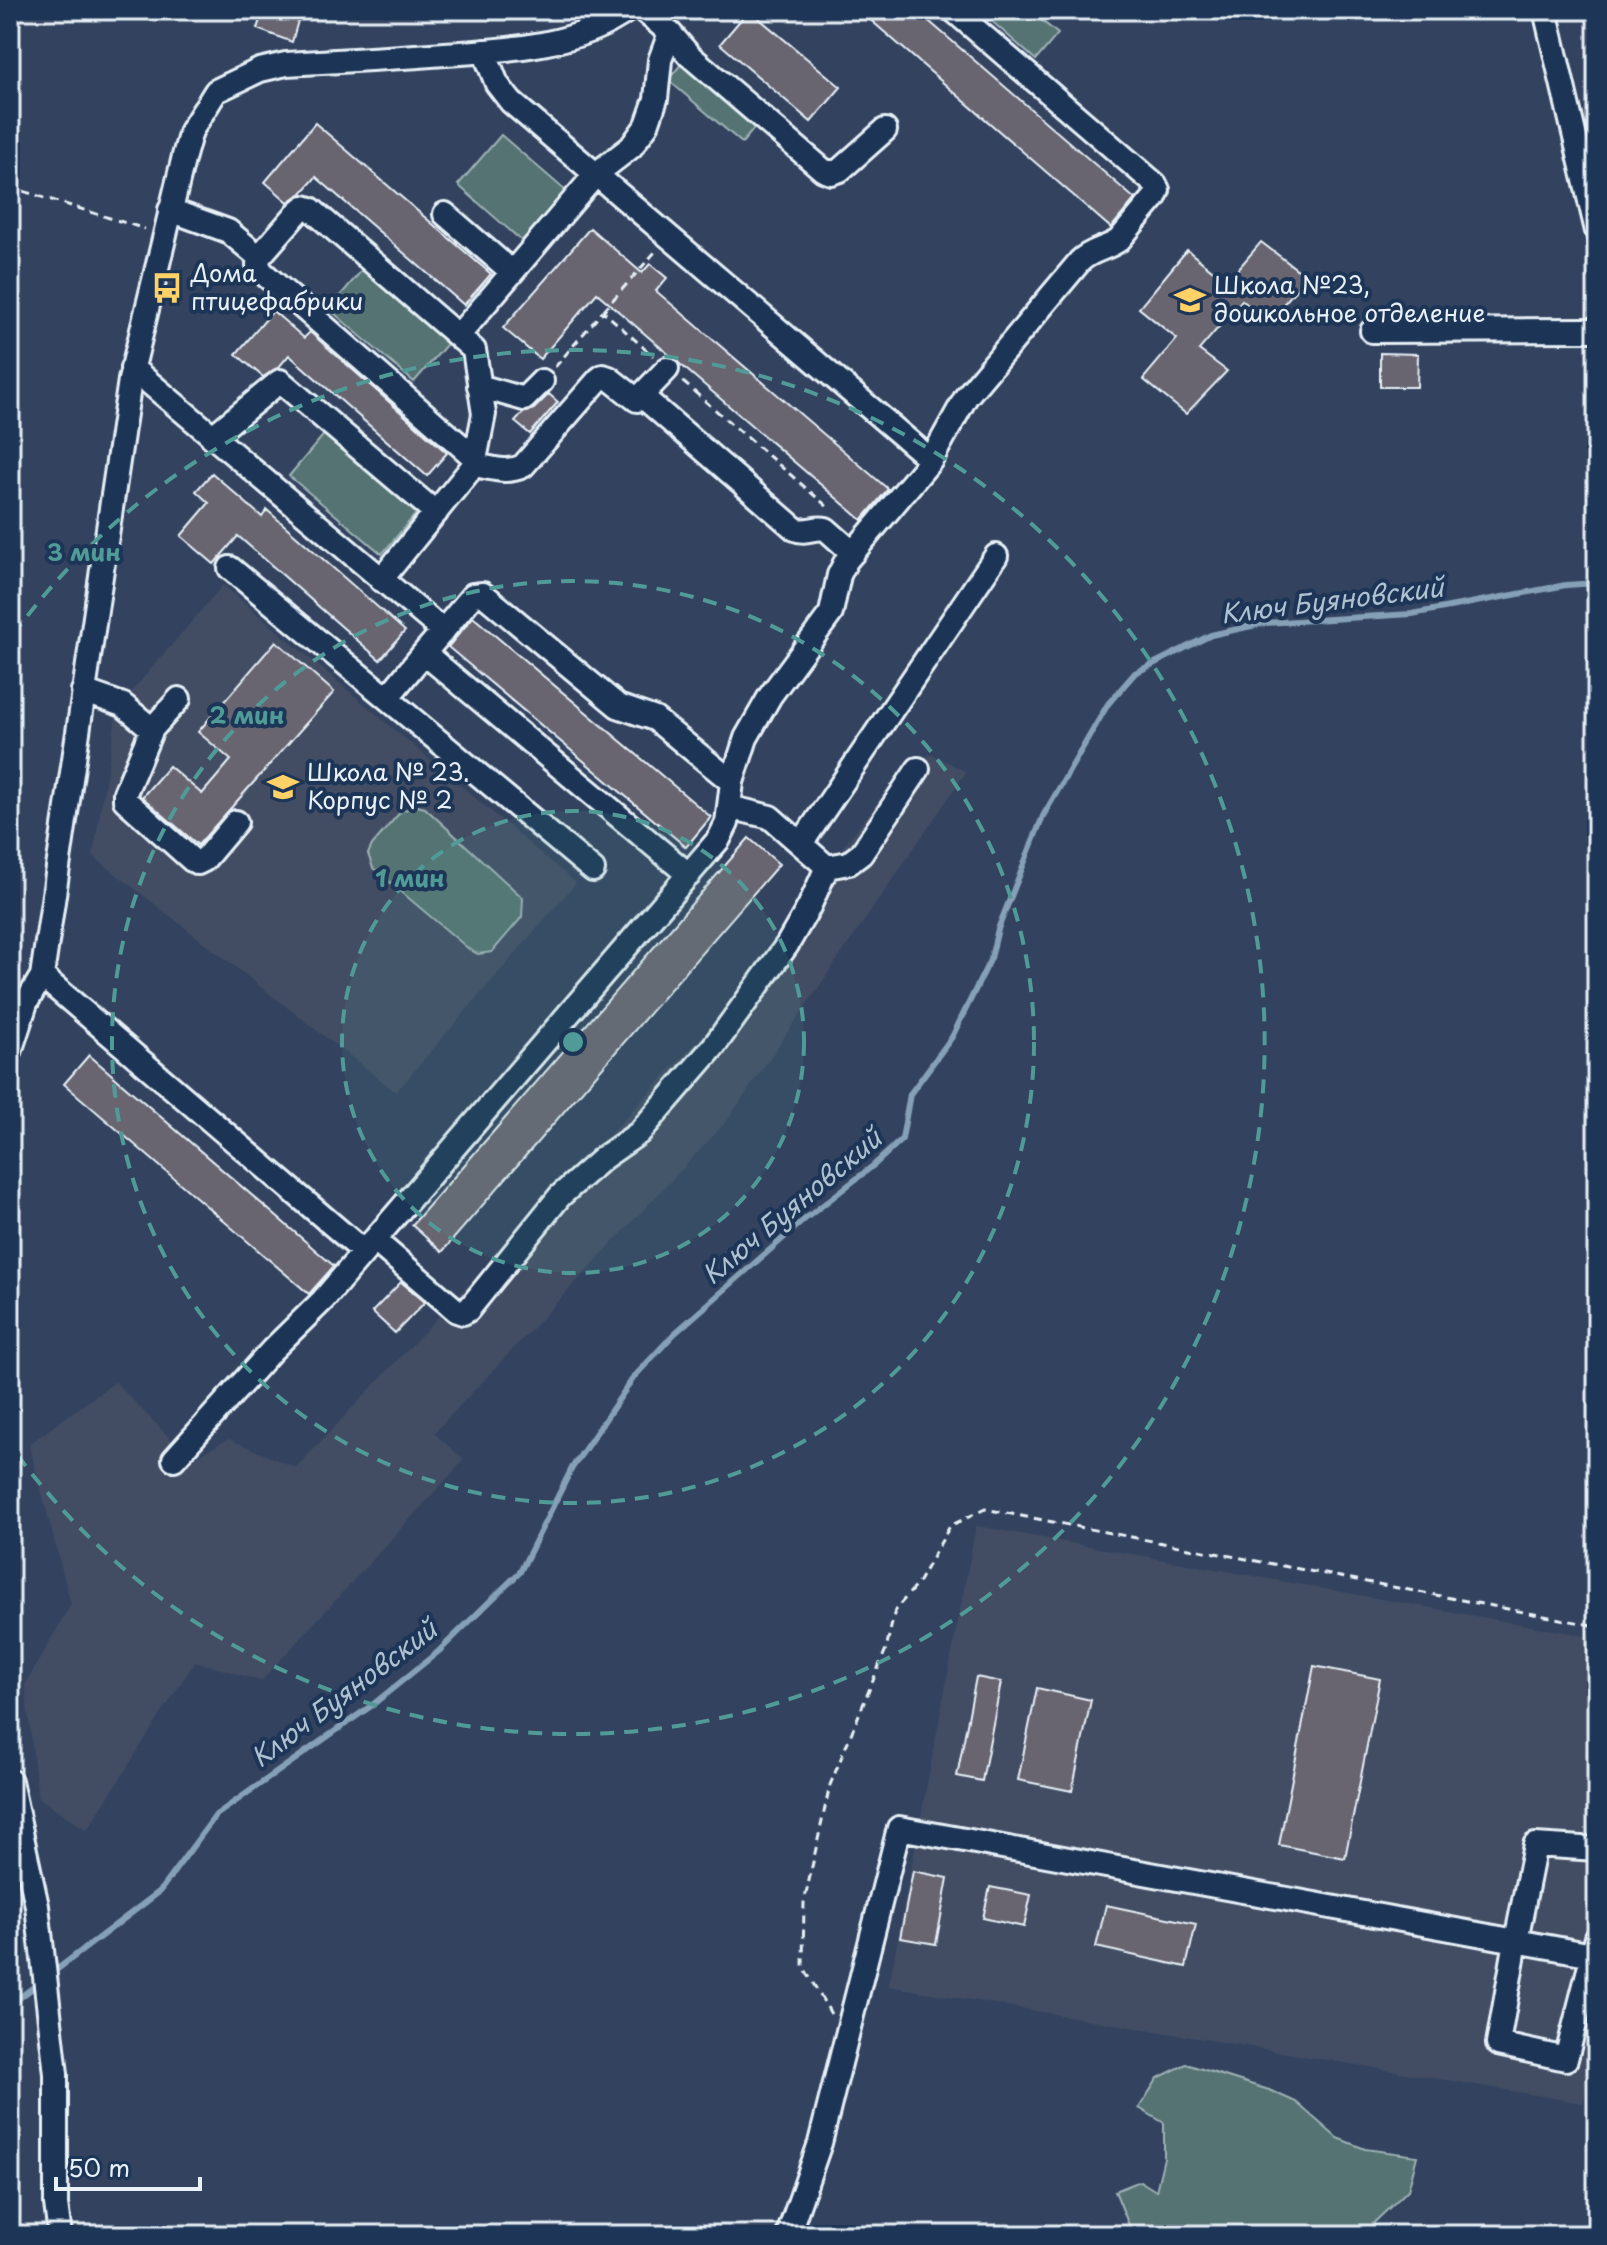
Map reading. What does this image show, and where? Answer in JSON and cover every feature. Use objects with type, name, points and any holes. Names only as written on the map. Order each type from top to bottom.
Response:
[{"type":"street","points":[[10,1052],[26,1003],[42,976],[132,368],[191,131],[216,91],[260,70],[286,64],[514,48],[578,35],[611,22],[628,10]]},
{"type":"street","points":[[643,10],[670,33],[689,55],[823,170],[831,173],[840,170],[885,130]]},
{"type":"street","points":[[174,1459],[272,1350],[323,1300],[725,831],[732,782],[746,738],[764,707],[831,613],[839,575],[853,553],[931,460],[966,397],[1080,261],[1087,254],[1119,240],[1155,197],[1158,190],[1155,184],[953,10]]},
{"type":"street","points":[[1545,10],[1597,231]]},
{"type":"street","points":[[458,336],[596,174],[631,147],[647,125],[656,99],[660,60],[670,33]]},
{"type":"street","points":[[484,51],[503,94],[931,460]]},
{"type":"street","points":[[381,580],[475,462],[484,414],[474,350],[311,209],[304,207],[259,257],[258,265],[262,272],[475,462],[509,471],[523,466],[603,376],[637,400],[667,369]]},
{"type":"street","points":[[170,210],[228,231],[259,257]]},
{"type":"street","points":[[445,214],[512,272]]},
{"type":"street","points":[[1372,331],[1597,330]]},
{"type":"street","points":[[132,368],[443,631]]},
{"type":"street","points":[[212,437],[280,381],[436,513]]},
{"type":"street","points":[[479,386],[524,399],[542,381]]},
{"type":"street","points":[[643,397],[795,529],[806,532],[821,528],[853,553]]},
{"type":"street","points":[[801,844],[996,556]]},
{"type":"street","points":[[230,568],[593,870]]},
{"type":"street","points":[[387,698],[473,595],[483,594],[618,706],[655,719],[732,782]]},
{"type":"street","points":[[424,653],[689,875]]},
{"type":"street","points":[[83,691],[123,705],[152,729]]},
{"type":"street","points":[[179,699],[152,729],[125,793],[128,805],[198,863],[236,822]]},
{"type":"street","points":[[827,867],[849,863],[861,854],[918,769]]},
{"type":"street","points":[[729,807],[770,817],[827,867]]},
{"type":"street","points":[[42,976],[369,1246],[463,1313],[560,1196],[603,1158],[639,1133],[714,1046],[787,945],[827,867]]},
{"type":"street","points":[[10,1781],[37,1906],[56,2074],[56,2204],[60,2235]]},
{"type":"street","points":[[788,2235],[820,2143],[899,1828],[1516,1941],[1595,1947],[1566,2059],[1498,2044],[1516,1941],[1535,1845],[1597,1849]]},
{"type":"path","points":[[10,187],[164,235]]},
{"type":"path","points":[[542,381],[669,236]]},
{"type":"path","points":[[603,311],[834,512],[821,528]]},
{"type":"path","points":[[846,2038],[803,1966],[804,1903],[830,1785],[886,1649],[895,1610],[918,1583],[950,1526],[985,1509],[1597,1626]]},
{"type":"shaded area","name":"Школа № 23. Корпус № 2","points":[[223,585],[576,883],[396,1092],[93,856],[116,717],[133,690]]},
{"type":"shaded area","points":[[932,754],[966,772],[727,1121],[434,1433],[464,1460],[261,1681],[195,1661],[87,1830],[38,1797],[25,1685],[71,1604],[29,1444],[115,1382],[190,1459],[229,1439],[296,1468],[726,1011],[822,873],[909,763]]},
{"type":"shaded area","points":[[976,1526],[1597,1638],[1597,2033],[1583,2103],[889,1986]]},
{"type":"green space","points":[[993,10],[1029,10],[1058,34],[1036,60],[987,17]]},
{"type":"green space","points":[[683,62],[757,125],[742,143],[668,80]]},
{"type":"green space","points":[[501,135],[566,191],[523,242],[458,185]]},
{"type":"green space","points":[[367,264],[453,337],[414,382],[329,309]]},
{"type":"green space","points":[[327,431],[420,509],[382,554],[289,476]]},
{"type":"green space","points":[[417,806],[425,808],[523,898],[522,917],[492,952],[478,954],[470,950],[373,868],[368,854],[372,845],[401,811]]},
{"type":"green space","points":[[1186,2064],[1269,2090],[1296,2102],[1337,2138],[1365,2149],[1417,2156],[1408,2190],[1361,2235],[1133,2235],[1115,2191],[1140,2181],[1156,2191],[1164,2158],[1164,2123],[1139,2108],[1158,2078]]},
{"type":"building","points":[[263,10],[301,10],[292,42],[257,29]]},
{"type":"building","points":[[749,10],[841,87],[811,122],[720,44]]},
{"type":"building","points":[[859,10],[916,10],[1135,199],[1111,228]]},
{"type":"building","points":[[315,123],[491,274],[464,305],[316,177],[302,193],[288,202],[265,182]]},
{"type":"building","points":[[590,228],[642,273],[650,264],[667,278],[656,291],[888,489],[862,520],[597,293],[540,359],[503,328]]},
{"type":"building","points":[[1261,242],[1307,277],[1268,322],[1242,300],[1199,350],[1227,371],[1186,414],[1143,379],[1177,339],[1139,308],[1187,250],[1227,282]]},
{"type":"building","points":[[273,311],[304,338],[310,332],[447,453],[427,476],[289,355],[279,367],[263,377],[236,354]]},
{"type":"building","points":[[1380,353],[1418,354],[1417,387],[1380,387]]},
{"type":"building","points":[[549,394],[558,402],[530,434],[515,422]]},
{"type":"building","points":[[212,473],[262,517],[267,510],[405,631],[380,660],[238,536],[214,564],[181,536],[209,503],[196,491]]},
{"type":"building","points":[[473,617],[711,817],[686,847],[448,647]]},
{"type":"building","points":[[276,641],[334,692],[198,845],[142,797],[169,766],[202,794],[231,760],[198,732]]},
{"type":"building","points":[[749,838],[779,864],[442,1252],[412,1225]]},
{"type":"building","points":[[89,1055],[334,1266],[309,1294],[64,1084]]},
{"type":"building","points":[[401,1282],[425,1302],[395,1333],[372,1312]]},
{"type":"building","points":[[1314,1666],[1380,1679],[1345,1858],[1279,1845]]},
{"type":"building","points":[[976,1677],[1001,1682],[982,1781],[957,1776]]},
{"type":"building","points":[[1037,1688],[1091,1700],[1072,1791],[1018,1780]]},
{"type":"building","points":[[913,1871],[948,1878],[936,1944],[900,1938]]},
{"type":"building","points":[[990,1887],[1031,1895],[1024,1927],[983,1918]]},
{"type":"building","points":[[1106,1905],[1196,1924],[1186,1967],[1096,1947]]},
{"type":"waterway","name":"Ключ Буяновский","points":[[51,1974],[159,1892],[216,1815],[371,1706],[439,1651],[520,1572],[572,1468],[634,1377],[674,1334],[902,1139],[910,1094],[952,1037],[991,958],[998,929],[1043,816],[1108,704],[1135,673],[1211,635],[1265,623],[1412,614],[1566,585],[1597,583]]},
{"type":"waterway","name":"Ключ Буяновский","points":[[10,2005],[39,1983]]},
{"type":"place","name":"Дома птицефабрики","points":[[167,288]]},
{"type":"place","name":"Школа №23, дошкольное отделение","points":[[1190,300]]},
{"type":"place","name":"Школа № 23. Корпус № 2","points":[[283,787]]}]
